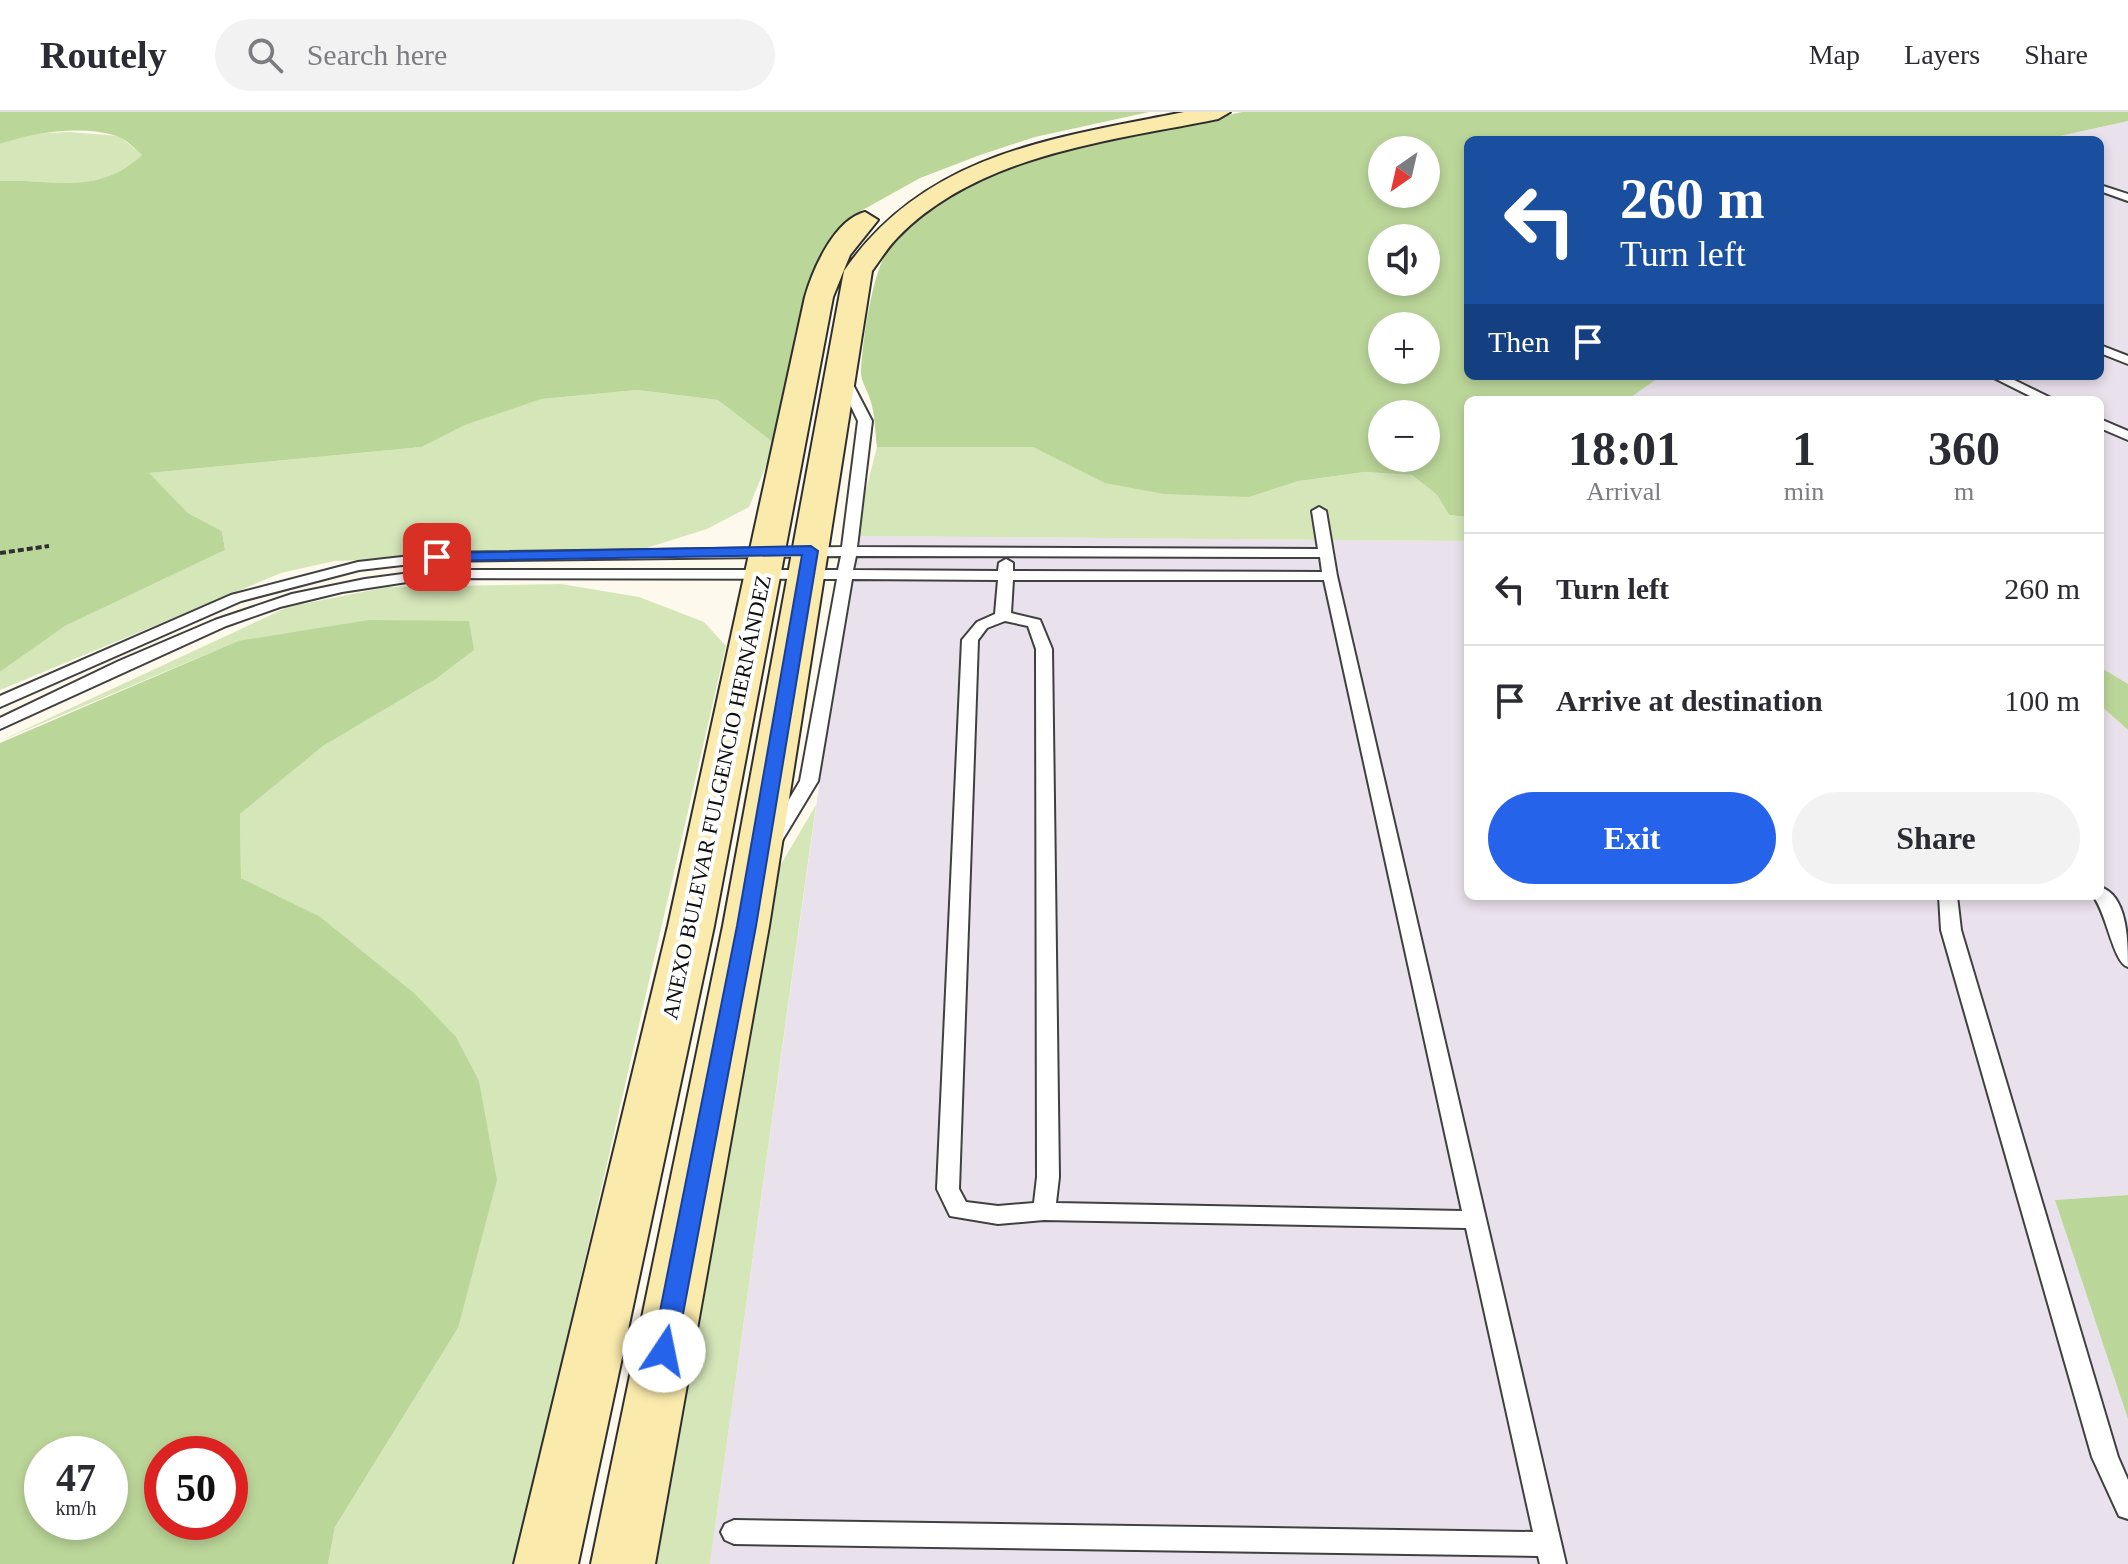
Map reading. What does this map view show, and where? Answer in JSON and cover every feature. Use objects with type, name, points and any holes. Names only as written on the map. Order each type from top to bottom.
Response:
[{"type":"main road","name":"ANEXO BULEVAR FULGENCIO HERNÁNDEZ","points":[[546,1564],[691,926],[826,270],[841,244],[863,221],[892,199],[966,163],[1056,136],[1169,112]]},
{"type":"main road","name":"ANEXO BULEVAR FULGENCIO HERNÁNDEZ","points":[[623,1564],[756,869],[828,564],[840,371],[858,271],[872,247],[892,224],[919,204],[987,169],[1028,155],[1218,112]]},
{"type":"lane","points":[[2106,190],[2128,183]]},
{"type":"lane","points":[[2106,190],[2128,198]]},
{"type":"lane","points":[[2104,351],[2128,360]]},
{"type":"lane","points":[[2005,380],[2040,396]]},
{"type":"lane","points":[[2104,425],[2128,436]]},
{"type":"lane","points":[[734,1532],[1551,1554],[1330,576],[1319,511]]},
{"type":"lane","points":[[1003,616],[1006,553]]},
{"type":"lane","points":[[0,702],[173,623],[292,581],[358,566],[437,557],[576,555],[828,564],[1006,553],[1326,553]]},
{"type":"lane","points":[[568,574],[576,555]]},
{"type":"lane","points":[[0,724],[195,633],[310,594],[366,582],[433,574],[568,574],[828,564],[1005,576],[1330,576]]},
{"type":"lane","points":[[1044,1211],[1048,1177],[1044,649],[1035,623],[1003,616],[982,625],[970,640],[948,1189],[958,1210],[998,1215],[1044,1211],[1475,1220]]},
{"type":"lane","points":[[2104,897],[2110,904],[2128,961]]},
{"type":"lane","points":[[1948,900],[1951,930],[2105,1457],[2128,1508]]},
{"type":"path","points":[[0,553],[49,546]]},
{"type":"shaded area","points":[[2128,121],[2128,684],[2104,669],[2104,396],[1633,396],[1655,380],[2104,380],[2104,136],[2060,136]]},
{"type":"shaded area","points":[[854,536],[1464,541],[1464,900],[2104,900],[2104,709],[2128,730],[2128,1195],[2055,1200],[2128,1419],[2128,1564],[710,1564]]},
{"type":"green space","points":[[0,112],[1149,112],[1035,137],[980,155],[920,178],[859,212],[819,264],[775,444],[718,400],[637,390],[542,399],[465,425],[422,447],[149,473],[188,513],[222,531],[225,550],[65,626],[0,672],[0,181],[92,181],[125,168],[142,155],[120,137],[88,131],[43,133],[0,144]]},
{"type":"green space","points":[[1242,112],[2128,112],[2128,121],[2060,136],[1464,136],[1464,380],[1655,380],[1633,396],[1464,396],[1464,517],[1449,515],[1437,495],[1412,475],[1365,472],[1299,481],[1249,497],[1164,494],[1105,483],[1033,447],[877,447],[873,410],[861,374],[870,306],[878,272],[890,246],[920,215],[959,189],[1003,169],[1051,153]]},
{"type":"green space","points":[[69,132],[119,136],[142,155],[126,168],[92,181],[0,181],[0,144],[28,134]]},
{"type":"green space","points":[[637,390],[718,400],[775,444],[749,507],[707,529],[640,550],[334,561],[281,573],[0,690],[0,672],[65,626],[225,550],[222,531],[188,513],[148,473],[422,447],[465,425],[542,399]]},
{"type":"green space","points":[[877,447],[1033,447],[1061,459],[1249,497],[1299,481],[1365,472],[1412,475],[1437,495],[1449,515],[1464,517],[1464,541],[854,536]]},
{"type":"green space","points":[[561,584],[639,597],[704,622],[726,646],[515,1564],[328,1564],[335,1527],[458,1328],[319,916],[241,878],[240,814],[323,746],[436,679],[474,650],[238,641],[0,741],[288,607],[387,587]]},
{"type":"green space","points":[[369,620],[469,621],[474,650],[436,679],[323,746],[240,814],[241,878],[319,916],[415,994],[456,1037],[479,1081],[497,1180],[458,1328],[335,1527],[328,1564],[0,1564],[0,743],[238,641]]},
{"type":"green space","points":[[2104,669],[2128,684],[2128,730],[2104,709]]},
{"type":"green space","points":[[816,805],[710,1564],[649,1564],[768,886]]},
{"type":"green space","points":[[2128,1195],[2128,1419],[2055,1200]]},
{"type":"route","points":[[437,557],[811,551],[746,926],[664,1351]]}]
